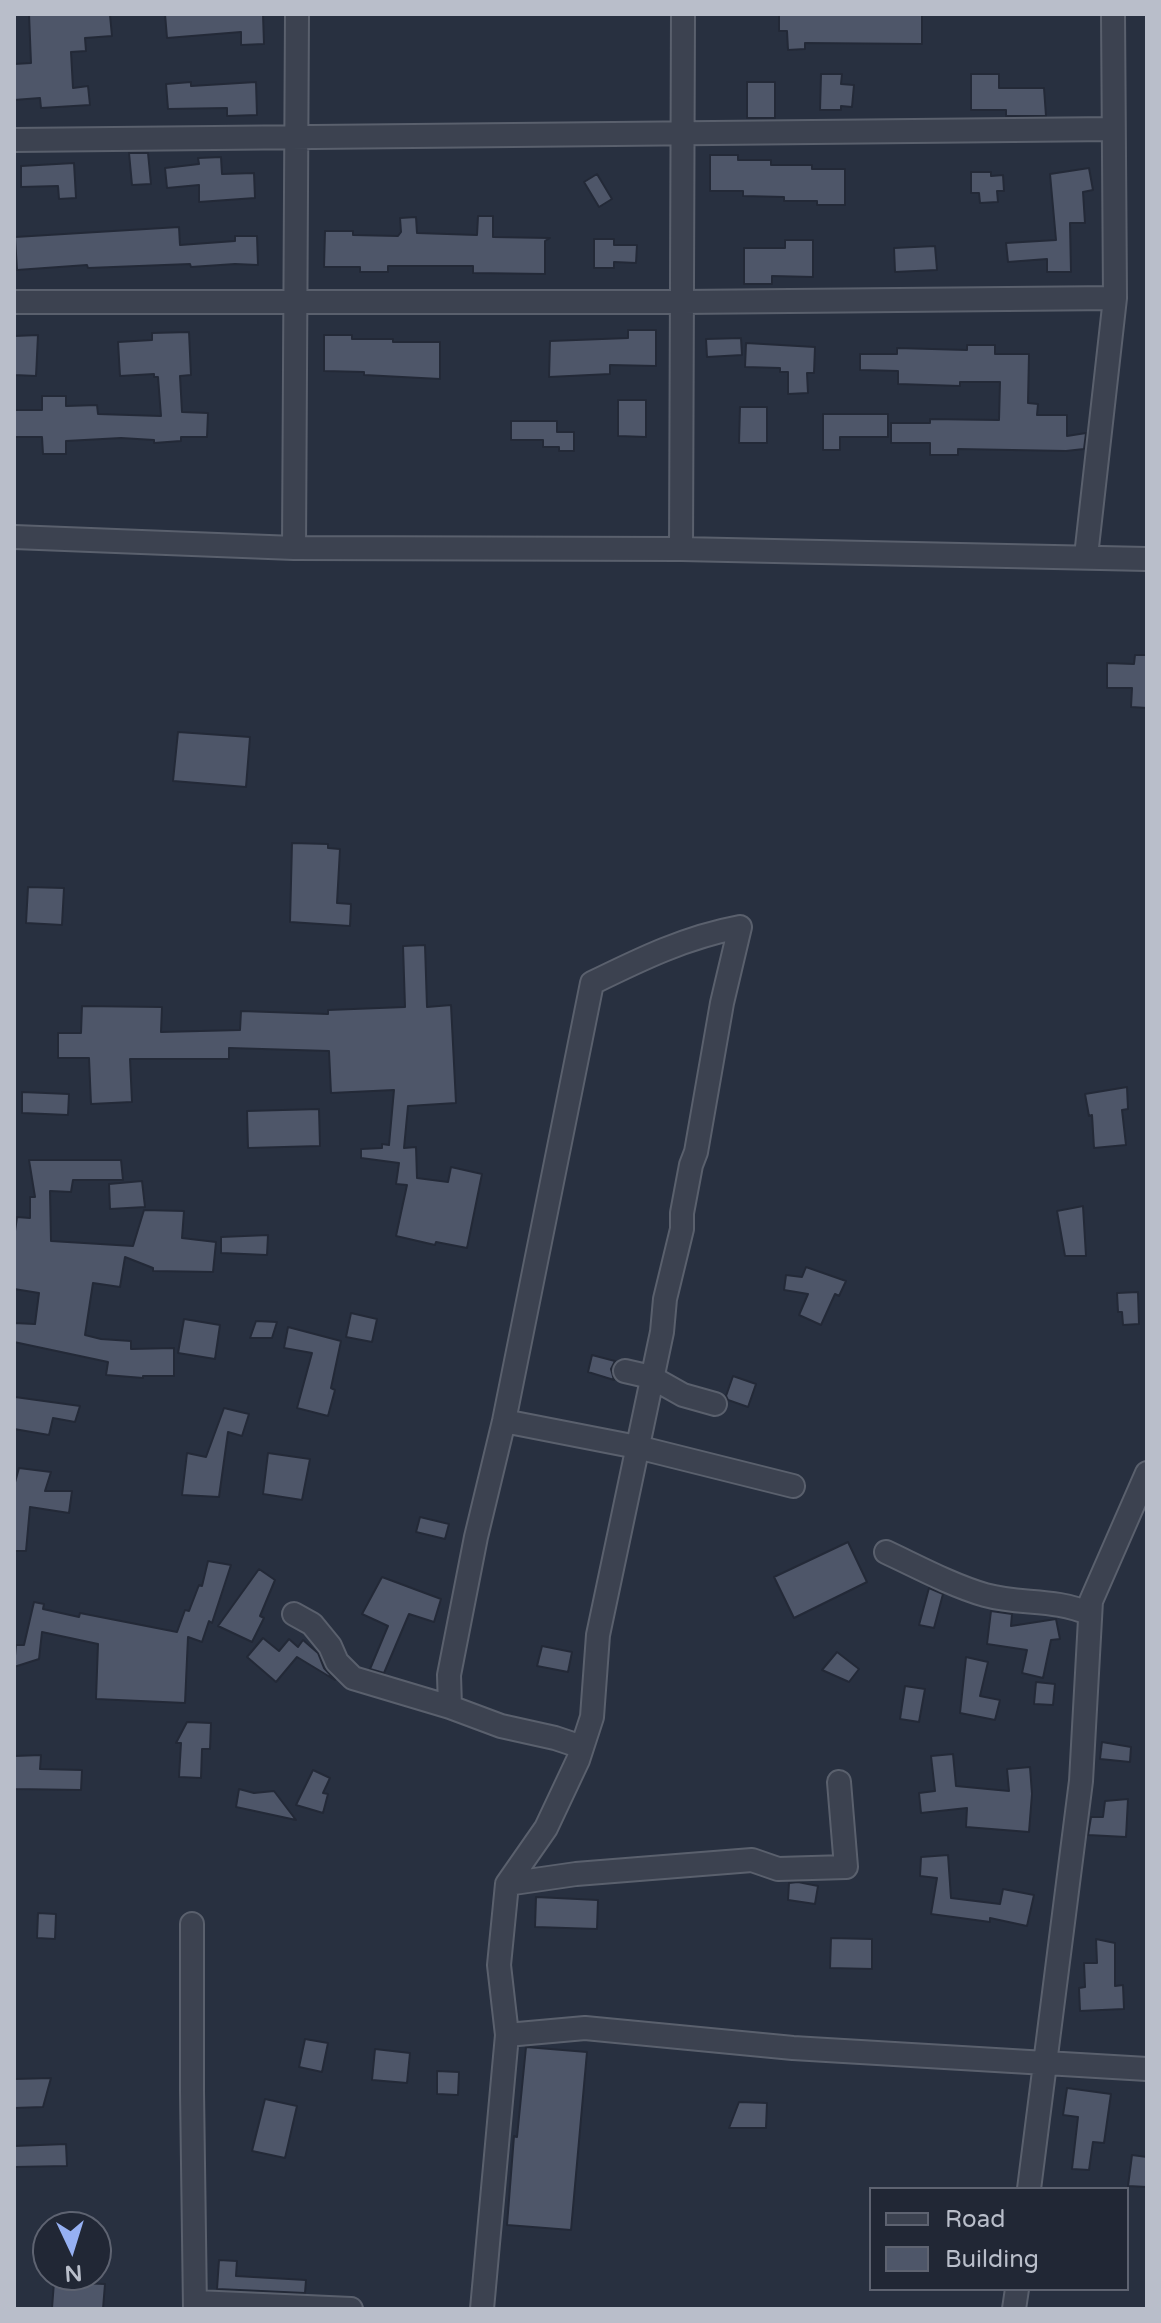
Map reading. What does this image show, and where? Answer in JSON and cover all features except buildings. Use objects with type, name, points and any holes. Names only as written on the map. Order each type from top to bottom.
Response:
[{"type":"street","points":[[294,548],[297,14]]},
{"type":"street","points":[[681,549],[683,14]]},
{"type":"street","points":[[1086,556],[1115,298],[1113,14]]},
{"type":"street","points":[[14,140],[1113,129]]},
{"type":"street","points":[[14,302],[682,302],[1115,298]]},
{"type":"street","points":[[14,537],[294,548],[681,549],[1147,559]]},
{"type":"street","points":[[450,1707],[449,1675],[476,1537],[504,1421],[592,983],[647,956],[704,934],[740,927],[722,1003],[682,1213],[682,1229],[665,1299],[662,1332],[598,1635],[592,1717],[546,1828],[507,1884],[499,1965],[507,2035],[482,2309]]},
{"type":"street","points":[[625,1371],[651,1377],[683,1395],[715,1404]]},
{"type":"street","points":[[504,1421],[637,1447],[793,1486]]},
{"type":"street","points":[[1029,2187],[1081,1781],[1091,1601],[1147,1473]]},
{"type":"street","points":[[886,1552],[986,1595],[1028,1602],[1060,1603],[1090,1614]]},
{"type":"street","points":[[294,1614],[312,1624],[330,1646],[337,1662],[353,1678],[501,1726],[582,1747]]},
{"type":"street","points":[[507,1884],[576,1874],[752,1860],[778,1869],[846,1867],[839,1782]]},
{"type":"street","points":[[192,1924],[195,2306],[351,2309]]},
{"type":"street","points":[[507,2035],[585,2028],[793,2048],[1147,2069]]}]
